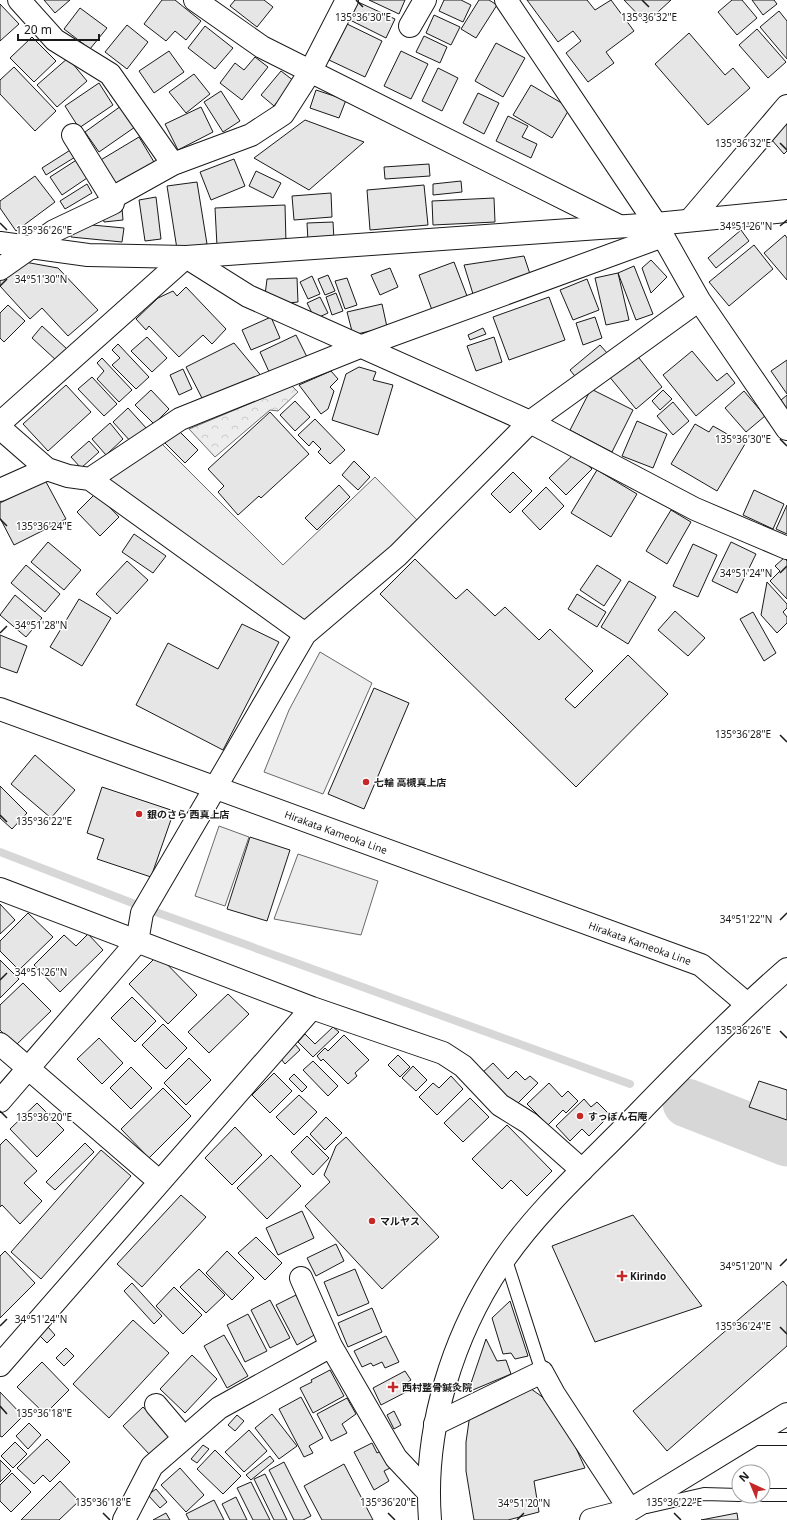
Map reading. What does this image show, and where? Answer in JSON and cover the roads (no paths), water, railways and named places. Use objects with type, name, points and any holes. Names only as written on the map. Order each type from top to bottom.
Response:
[{"type":"street","points":[[19,0],[55,40],[110,74],[173,164]]},
{"type":"street","points":[[195,0],[262,47],[619,226]]},
{"type":"street","points":[[112,198],[173,164],[251,135],[283,114],[310,72],[347,0]]},
{"type":"street","points":[[410,26],[425,0]]},
{"type":"street","points":[[506,0],[659,230],[699,300],[787,429]]},
{"type":"street","points":[[690,220],[787,106]]},
{"type":"street","points":[[0,269],[65,225],[113,203],[112,198],[73,134]]},
{"type":"street","points":[[90,479],[180,419],[659,230],[690,220],[787,211]]},
{"type":"street","points":[[0,243],[88,255],[186,258],[619,226],[659,230]]},
{"type":"street","points":[[186,258],[248,296],[530,422],[695,508],[787,548]]},
{"type":"street","points":[[0,423],[186,258]]},
{"type":"street","points":[[0,1101],[137,942],[142,913],[213,788],[305,634],[398,555],[530,422],[699,300]]},
{"type":"street","points":[[0,428],[47,469],[68,476],[90,479],[305,634]]},
{"type":"street","points":[[0,490],[47,469]]},
{"type":"street","name":"Hirakata Kameoka Line","points":[[0,709],[701,965],[747,1004]]},
{"type":"street","points":[[0,889],[312,1008],[443,1053],[463,1066],[500,1105],[529,1123],[582,1170]]},
{"type":"street","points":[[430,1520],[428,1492],[435,1424],[453,1359],[484,1291],[505,1257],[538,1216],[582,1170],[747,1004],[787,969]]},
{"type":"street","points":[[0,1365],[312,1008]]},
{"type":"street","points":[[0,1044],[160,1182]]},
{"type":"street","points":[[301,1278],[330,1346],[396,1458],[428,1492]]},
{"type":"street","points":[[124,1520],[152,1466],[219,1408],[330,1346]]},
{"type":"street","points":[[435,1424],[542,1372],[554,1394],[630,1510]]},
{"type":"street","points":[[156,1405],[184,1438]]},
{"type":"street","points":[[591,1520],[630,1510],[749,1439],[787,1414]]},
{"type":"lane","points":[[505,1257],[542,1372]]},
{"type":"lane","points":[[749,1439],[787,1439]]},
{"type":"lane","points":[[630,1510],[704,1494],[731,1495]]},
{"type":"lane","points":[[771,1495],[787,1495]]},
{"type":"waterway","points":[[0,852],[153,911],[630,1084]]},
{"type":"waterway","points":[[687,1103],[787,1142]]},
{"type":"place","name":"七輪 高槻真上店","points":[[366,782]]},
{"type":"place","name":"銀のさら 西真上店","points":[[139,814]]},
{"type":"place","name":"すっぽん石庵","points":[[580,1116]]},
{"type":"place","name":"マルヤス","points":[[372,1221]]},
{"type":"place","name":"Kirindo","points":[[622,1276]]},
{"type":"place","name":"西村整骨鍼灸院","points":[[393,1387]]}]
